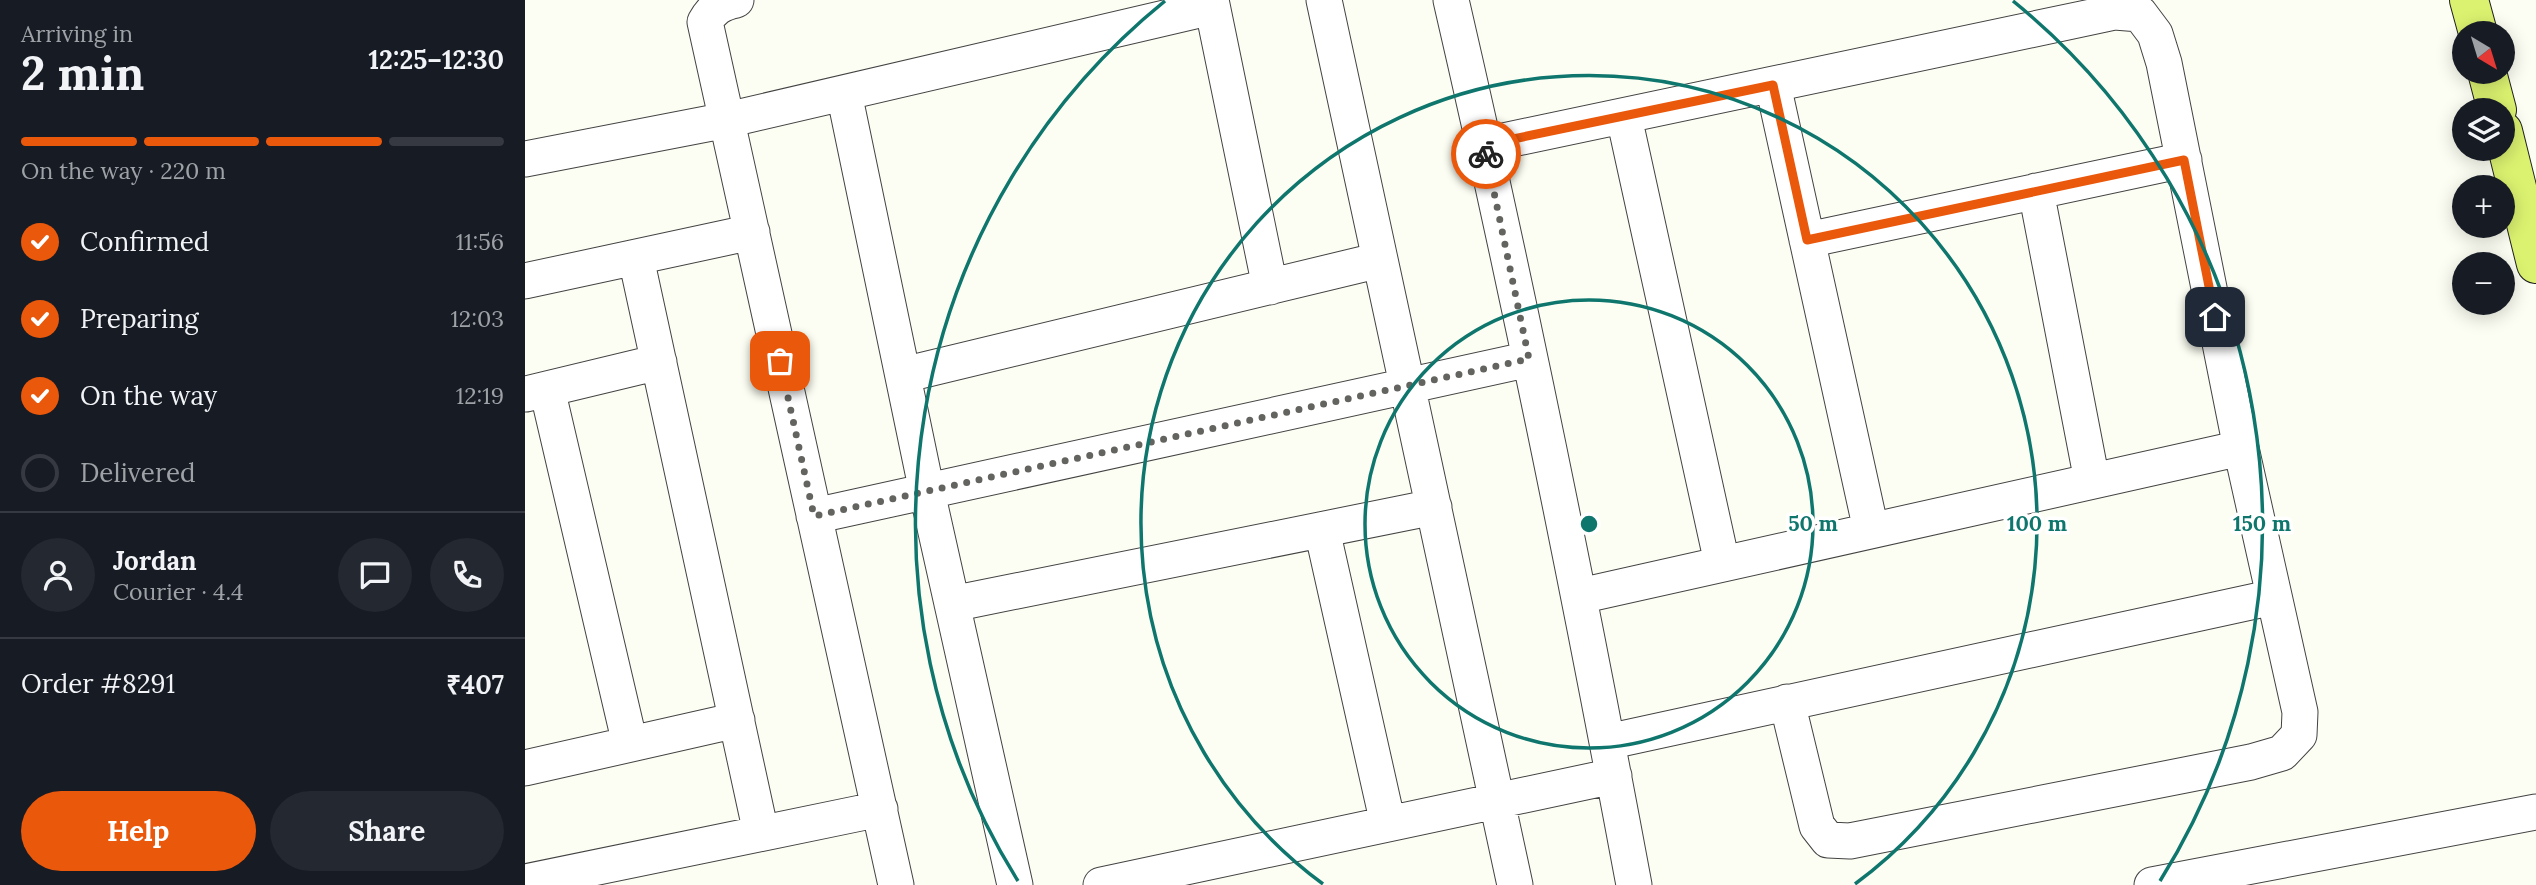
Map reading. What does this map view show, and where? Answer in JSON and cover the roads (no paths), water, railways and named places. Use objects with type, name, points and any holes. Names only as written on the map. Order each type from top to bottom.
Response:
[{"type":"main road","points":[[2469,0],[2475,21]]},
{"type":"main road","points":[[2510,161],[2536,264]]},
{"type":"street","points":[[736,0],[726,2],[711,11],[705,22],[896,885]]},
{"type":"street","points":[[1324,0],[1515,885]]},
{"type":"street","points":[[1451,0],[1580,596],[1634,885]]},
{"type":"street","points":[[525,159],[727,120],[1211,4],[1270,287]]},
{"type":"street","points":[[1484,145],[2115,12],[2140,14],[2155,34],[2164,63],[2241,448],[2300,712],[2299,735],[2282,753],[2251,762],[1850,841],[1828,841],[1817,826],[1787,702]]},
{"type":"street","points":[[1773,85],[1871,530]]},
{"type":"street","points":[[843,93],[927,492],[1015,885]]},
{"type":"street","points":[[1625,117],[1722,564]]},
{"type":"street","points":[[1807,240],[2184,160]]},
{"type":"street","points":[[2036,191],[2092,481]]},
{"type":"street","points":[[525,281],[752,232]]},
{"type":"street","points":[[636,258],[761,833]]},
{"type":"street","points":[[903,375],[1380,260]]},
{"type":"street","points":[[814,516],[1529,359]]},
{"type":"street","points":[[630,744],[536,391],[659,362]]},
{"type":"street","points":[[1580,596],[2241,448]]},
{"type":"street","points":[[952,604],[1434,508]]},
{"type":"street","points":[[1322,530],[1388,824]]},
{"type":"street","points":[[1607,742],[2274,597]]},
{"type":"street","points":[[525,768],[737,720]]},
{"type":"street","points":[[1101,885],[1614,776]]},
{"type":"street","points":[[525,882],[880,809]]},
{"type":"street","points":[[2152,885],[2536,812]]}]
